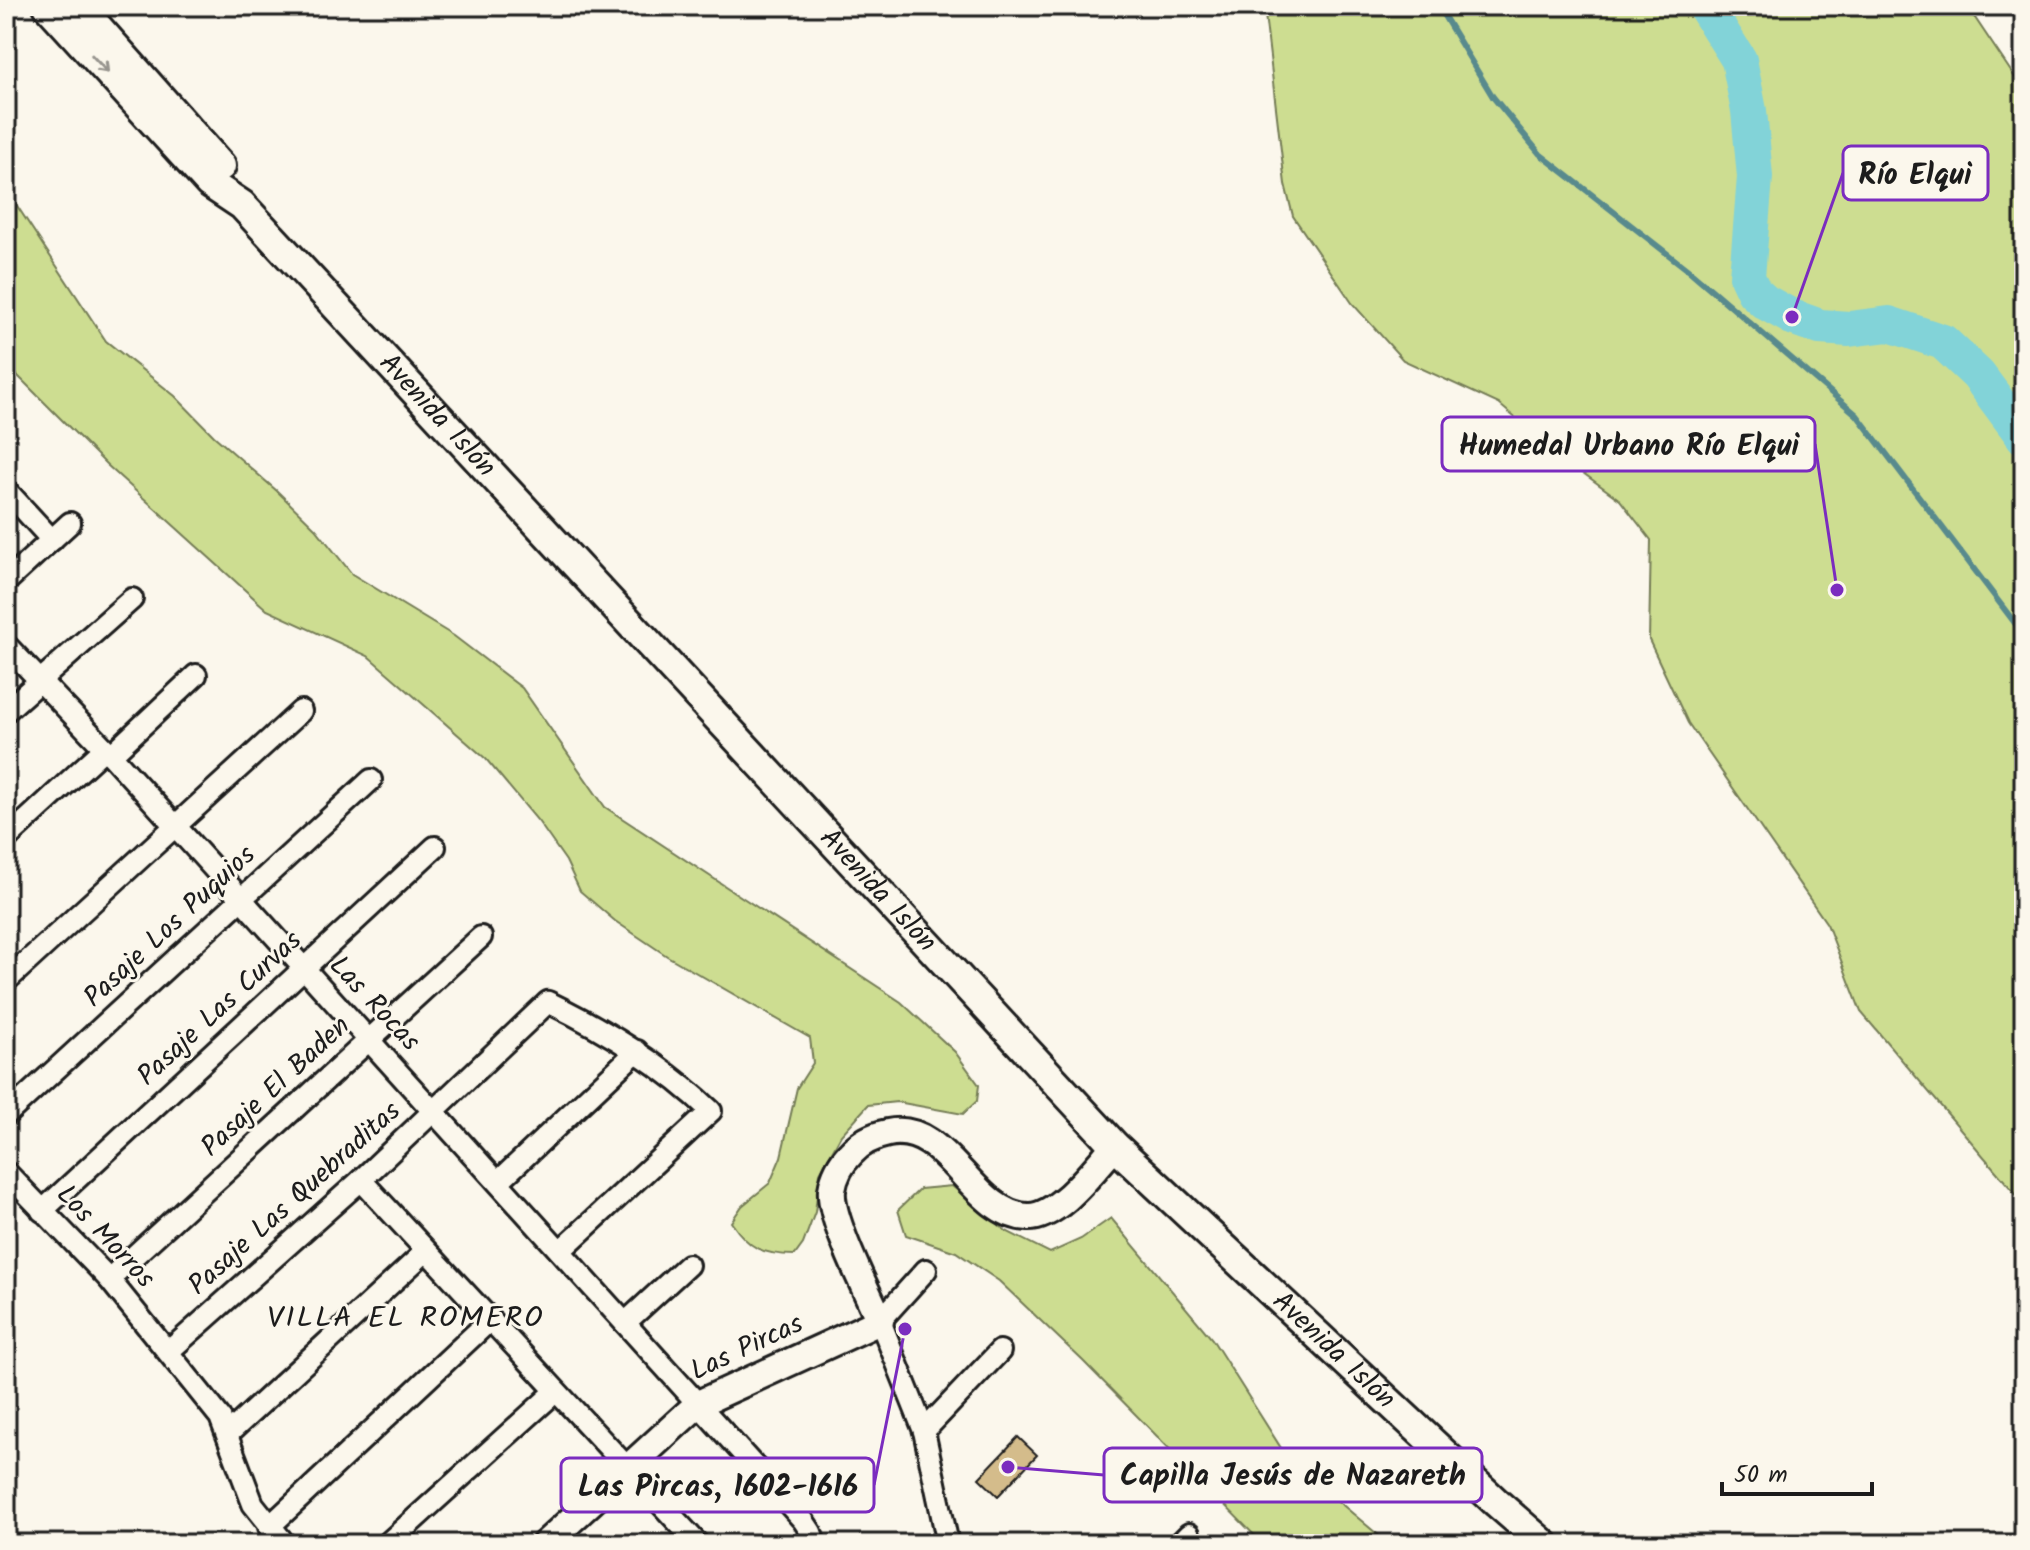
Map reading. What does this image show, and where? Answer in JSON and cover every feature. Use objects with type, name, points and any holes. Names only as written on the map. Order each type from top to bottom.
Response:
[{"type":"main road","name":"Avenida Islón","points":[[48,6],[209,183],[242,205],[1115,1146],[1544,1544]]},
{"type":"main road","name":"Avenida Islón","points":[[79,6],[231,178],[242,205]]},
{"type":"street","points":[[6,490],[52,540]]},
{"type":"street","points":[[6,582],[70,523]]},
{"type":"street","points":[[6,711],[132,599]]},
{"type":"street","name":"Las Rocas","points":[[6,645],[499,1181],[803,1520],[815,1544]]},
{"type":"street","points":[[6,839],[196,675]]},
{"type":"street","points":[[6,981],[301,711]]},
{"type":"street","name":"Pasaje Los Puquios","points":[[6,1115],[371,780]]},
{"type":"street","name":"Pasaje Las Curvas","points":[[42,1211],[435,847]]},
{"type":"street","name":"Pasaje El Baden","points":[[109,1279],[481,937]]},
{"type":"street","name":"Pasaje Las Quebraditas","points":[[169,1351],[361,1180],[548,1002],[593,1024],[637,1051],[711,1111],[560,1251]]},
{"type":"street","points":[[499,1181],[637,1051]]},
{"type":"street","points":[[948,1544],[924,1431],[846,1242],[831,1193],[836,1174],[848,1155],[878,1135],[900,1131],[916,1134],[932,1145],[988,1199],[1008,1212],[1026,1217],[1041,1216],[1055,1209],[1115,1146]]},
{"type":"street","name":"Los Morros","points":[[6,1172],[109,1279],[220,1417],[253,1504],[285,1544]]},
{"type":"street","points":[[361,1180],[698,1544]]},
{"type":"street","points":[[228,1434],[425,1252]]},
{"type":"street","points":[[625,1323],[688,1265]]},
{"type":"street","points":[[880,1321],[926,1270]]},
{"type":"street","points":[[269,1527],[489,1321]]},
{"type":"street","name":"Las Pircas","points":[[545,1544],[698,1404],[880,1321]]},
{"type":"street","points":[[924,1431],[1000,1351]]},
{"type":"street","points":[[387,1544],[555,1392]]},
{"type":"green space","points":[[1264,6],[1967,6],[2024,91],[2024,1204],[1861,1012],[1827,924],[1688,723],[1649,640],[1651,540],[1620,500],[1561,457],[1499,404],[1403,360],[1352,303],[1293,216],[1285,184]]},
{"type":"green space","points":[[6,189],[106,341],[175,396],[214,436],[277,491],[316,529],[352,574],[454,636],[522,688],[605,807],[901,1002],[955,1052],[979,1085],[977,1101],[963,1114],[897,1102],[868,1105],[841,1135],[820,1173],[815,1212],[803,1244],[795,1255],[765,1252],[744,1239],[731,1222],[742,1206],[770,1183],[781,1157],[797,1088],[813,1063],[810,1038],[667,956],[615,921],[580,891],[566,861],[538,821],[486,759],[368,656],[267,610],[107,465],[6,364]]},
{"type":"green space","points":[[952,1186],[1006,1231],[1050,1253],[1081,1239],[1111,1218],[1212,1339],[1288,1459],[1389,1544],[1263,1544],[1083,1361],[999,1281],[956,1252],[906,1235],[898,1210],[920,1189]]},
{"type":"building","points":[[1018,1437],[1037,1455],[998,1496],[979,1478]]},
{"type":"waterway","points":[[1438,6],[1493,97],[1540,154],[1692,273],[1857,415],[2024,635]]},
{"type":"waterway","points":[[1705,6],[1739,60],[1749,111],[1755,177],[1747,277],[1754,292],[1792,317],[1820,327],[1849,329],[1889,324],[1943,342],[1978,375],[2024,437]]},
{"type":"place","name":"Río Elqui","points":[[1792,317]]},
{"type":"place","name":"Humedal Urbano Río Elqui","points":[[1837,590]]},
{"type":"place","name":"Las Pircas, 1602-1616","points":[[905,1329]]},
{"type":"place","name":"Capilla Jesús de Nazareth","points":[[1008,1467]]},
{"type":"district","name":"VILLA EL ROMERO","points":[[406,1319]]}]
